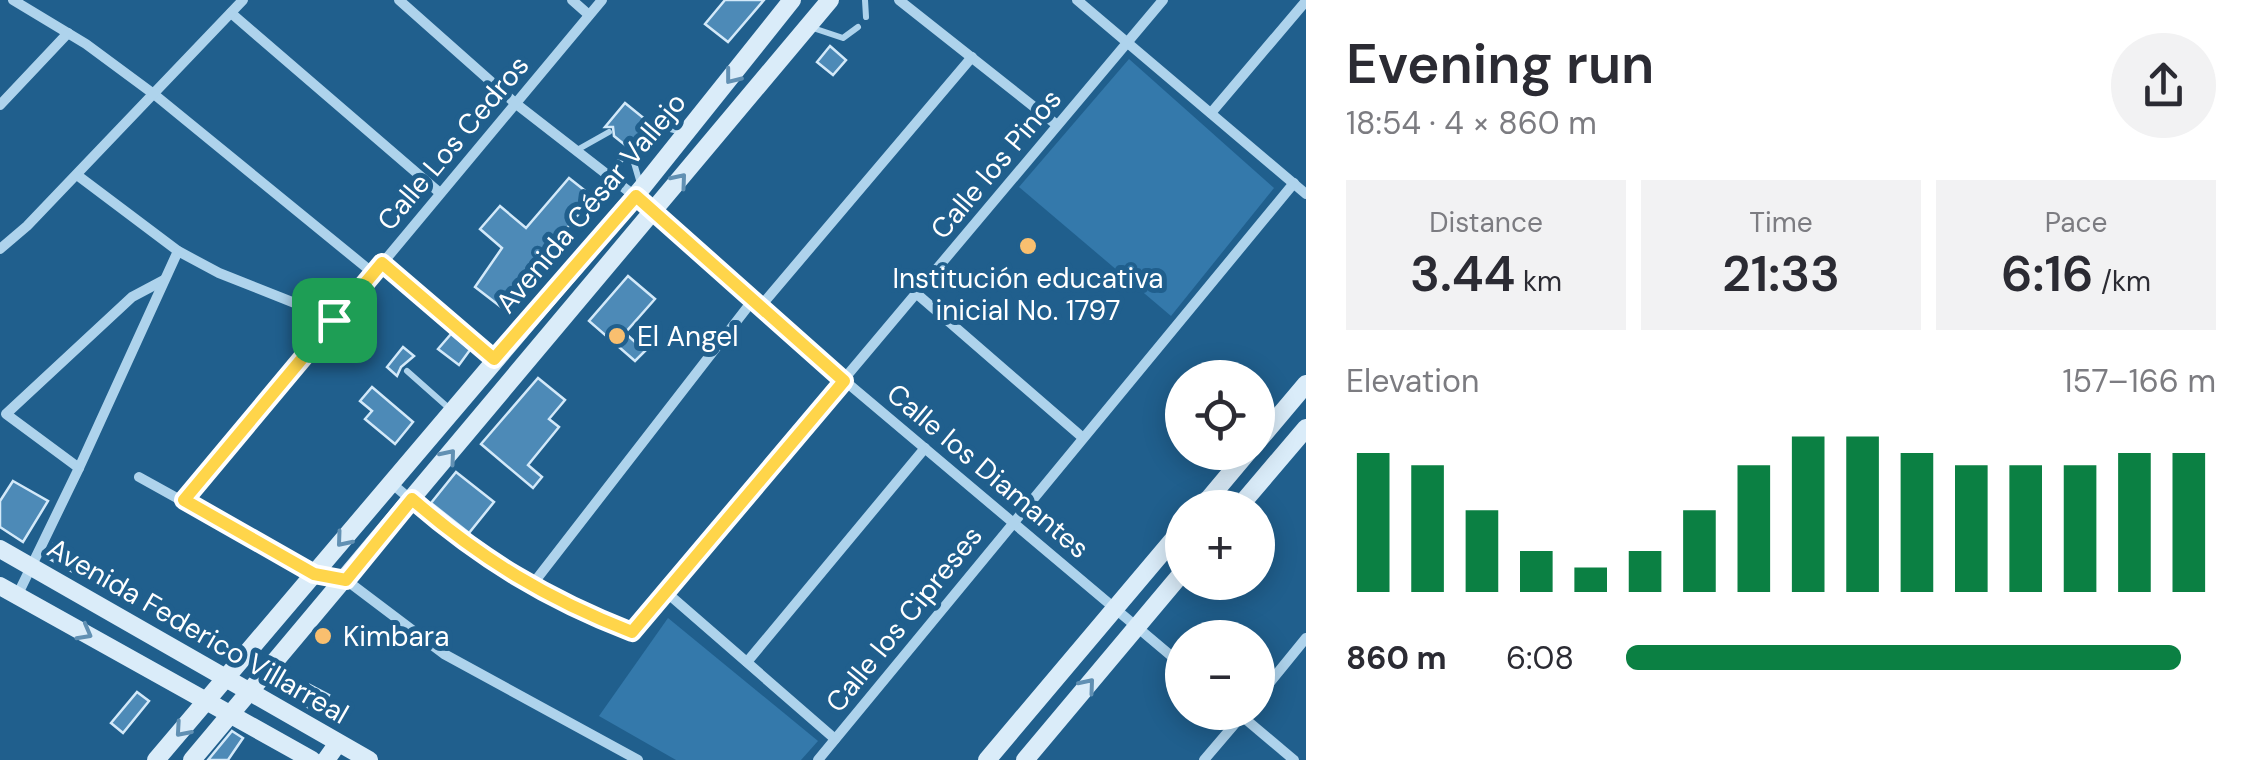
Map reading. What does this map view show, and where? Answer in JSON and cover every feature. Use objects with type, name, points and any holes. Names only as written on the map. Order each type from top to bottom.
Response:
[{"type":"main road","name":"Avenida César Vallejo","points":[[156,760],[688,133],[792,0]]},
{"type":"main road","name":"Avenida César Vallejo","points":[[192,760],[830,0]]},
{"type":"main road","points":[[522,326],[541,344]]},
{"type":"main road","points":[[1275,421],[1306,384]]},
{"type":"main road","points":[[451,411],[472,429]]},
{"type":"main road","points":[[1253,490],[1306,428]]},
{"type":"main road","points":[[1216,490],[1233,470]]},
{"type":"main road","name":"Avenida Federico Villarreal","points":[[0,549],[369,760]]},
{"type":"main road","points":[[988,760],[1165,549]]},
{"type":"main road","name":"Avenida Federico Villarreal","points":[[8,591],[312,760]]},
{"type":"main road","points":[[1026,760],[1165,593]]},
{"type":"main road","points":[[326,760],[338,743]]},
{"type":"street","points":[[13,0],[155,94],[373,273]]},
{"type":"street","points":[[0,249],[77,175],[243,0]]},
{"type":"street","name":"Calle los Diamantes","points":[[399,0],[515,102],[608,175],[638,192],[654,211],[844,381],[1138,625]]},
{"type":"street","points":[[572,0],[589,15]]},
{"type":"street","name":"Calle Los Cedros","points":[[184,500],[602,0]]},
{"type":"street","points":[[899,0],[1057,125]]},
{"type":"street","points":[[1077,0],[1306,194]]},
{"type":"street","name":"Calle los Pinos","points":[[532,585],[572,609],[632,632],[1162,0]]},
{"type":"street","points":[[1211,113],[1306,1]]},
{"type":"street","points":[[231,12],[440,193]]},
{"type":"street","points":[[0,105],[68,33]]},
{"type":"street","points":[[390,482],[461,542],[532,585],[757,304],[972,57]]},
{"type":"street","points":[[77,175],[178,251],[219,273],[334,320]]},
{"type":"street","name":"Calle los Cipreses","points":[[818,760],[1294,184]]},
{"type":"street","points":[[8,591],[30,566],[79,468],[178,251]]},
{"type":"street","points":[[382,263],[494,359]]},
{"type":"street","points":[[79,468],[6,414],[132,297],[165,280]]},
{"type":"street","points":[[916,294],[1082,437]]},
{"type":"street","points":[[747,662],[925,448]]},
{"type":"street","points":[[139,476],[314,574],[346,580],[444,654],[638,760]]},
{"type":"street","points":[[666,592],[835,740]]},
{"type":"street","points":[[1138,625],[1165,649]]},
{"type":"street","points":[[1275,677],[1306,638]]},
{"type":"street","points":[[1204,760],[1229,730]]},
{"type":"street","points":[[1260,730],[1294,760]]},
{"type":"lane","points":[[865,0],[866,17]]},
{"type":"lane","points":[[808,26],[842,38],[858,27]]},
{"type":"lane","points":[[651,124],[688,133]]},
{"type":"lane","points":[[576,150],[610,132]]},
{"type":"lane","points":[[608,175],[630,149],[638,192]]},
{"type":"lane","points":[[407,371],[451,411]]},
{"type":"shaded area","points":[[1129,59],[1274,188],[1171,316],[1019,187]]},
{"type":"shaded area","points":[[668,618],[818,741],[801,760],[676,760],[599,716]]},
{"type":"building","points":[[725,0],[764,0],[728,42],[705,24]]},
{"type":"building","points":[[830,46],[846,60],[833,75],[817,62]]},
{"type":"building","points":[[625,103],[646,120],[645,127],[652,131],[637,149],[634,143],[625,145],[614,136],[613,127],[605,127]]},
{"type":"building","points":[[569,178],[593,197],[501,307],[475,287],[502,248],[480,229],[500,206],[526,228]]},
{"type":"building","points":[[628,276],[655,299],[625,333],[645,351],[635,361],[589,321]]},
{"type":"building","points":[[451,334],[470,350],[459,365],[438,349]]},
{"type":"building","points":[[403,347],[414,356],[397,376],[387,367]]},
{"type":"building","points":[[538,378],[565,400],[549,419],[559,427],[528,465],[542,477],[533,488],[481,444]]},
{"type":"building","points":[[372,387],[413,422],[395,444],[365,419],[372,411],[360,401]]},
{"type":"building","points":[[456,472],[494,502],[469,533],[431,503]]},
{"type":"building","points":[[13,481],[48,501],[23,542],[0,527],[0,501]]},
{"type":"building","points":[[53,544],[97,568],[89,581],[46,557]]},
{"type":"building","points":[[310,685],[329,695],[319,713],[300,703]]},
{"type":"building","points":[[137,692],[149,701],[123,733],[111,723]]},
{"type":"building","points":[[232,731],[243,738],[228,760],[208,760]]},
{"type":"place","name":"Institución educativa inicial No. 1797","points":[[1028,246]]},
{"type":"place","name":"El Angel","points":[[617,336]]},
{"type":"place","name":"Kimbara","points":[[323,636]]},
{"type":"route","points":[[636,196],[844,381],[632,632],[572,609],[461,542],[412,499],[346,580],[314,574],[184,500],[334,320],[382,263],[494,359],[636,196]]}]
